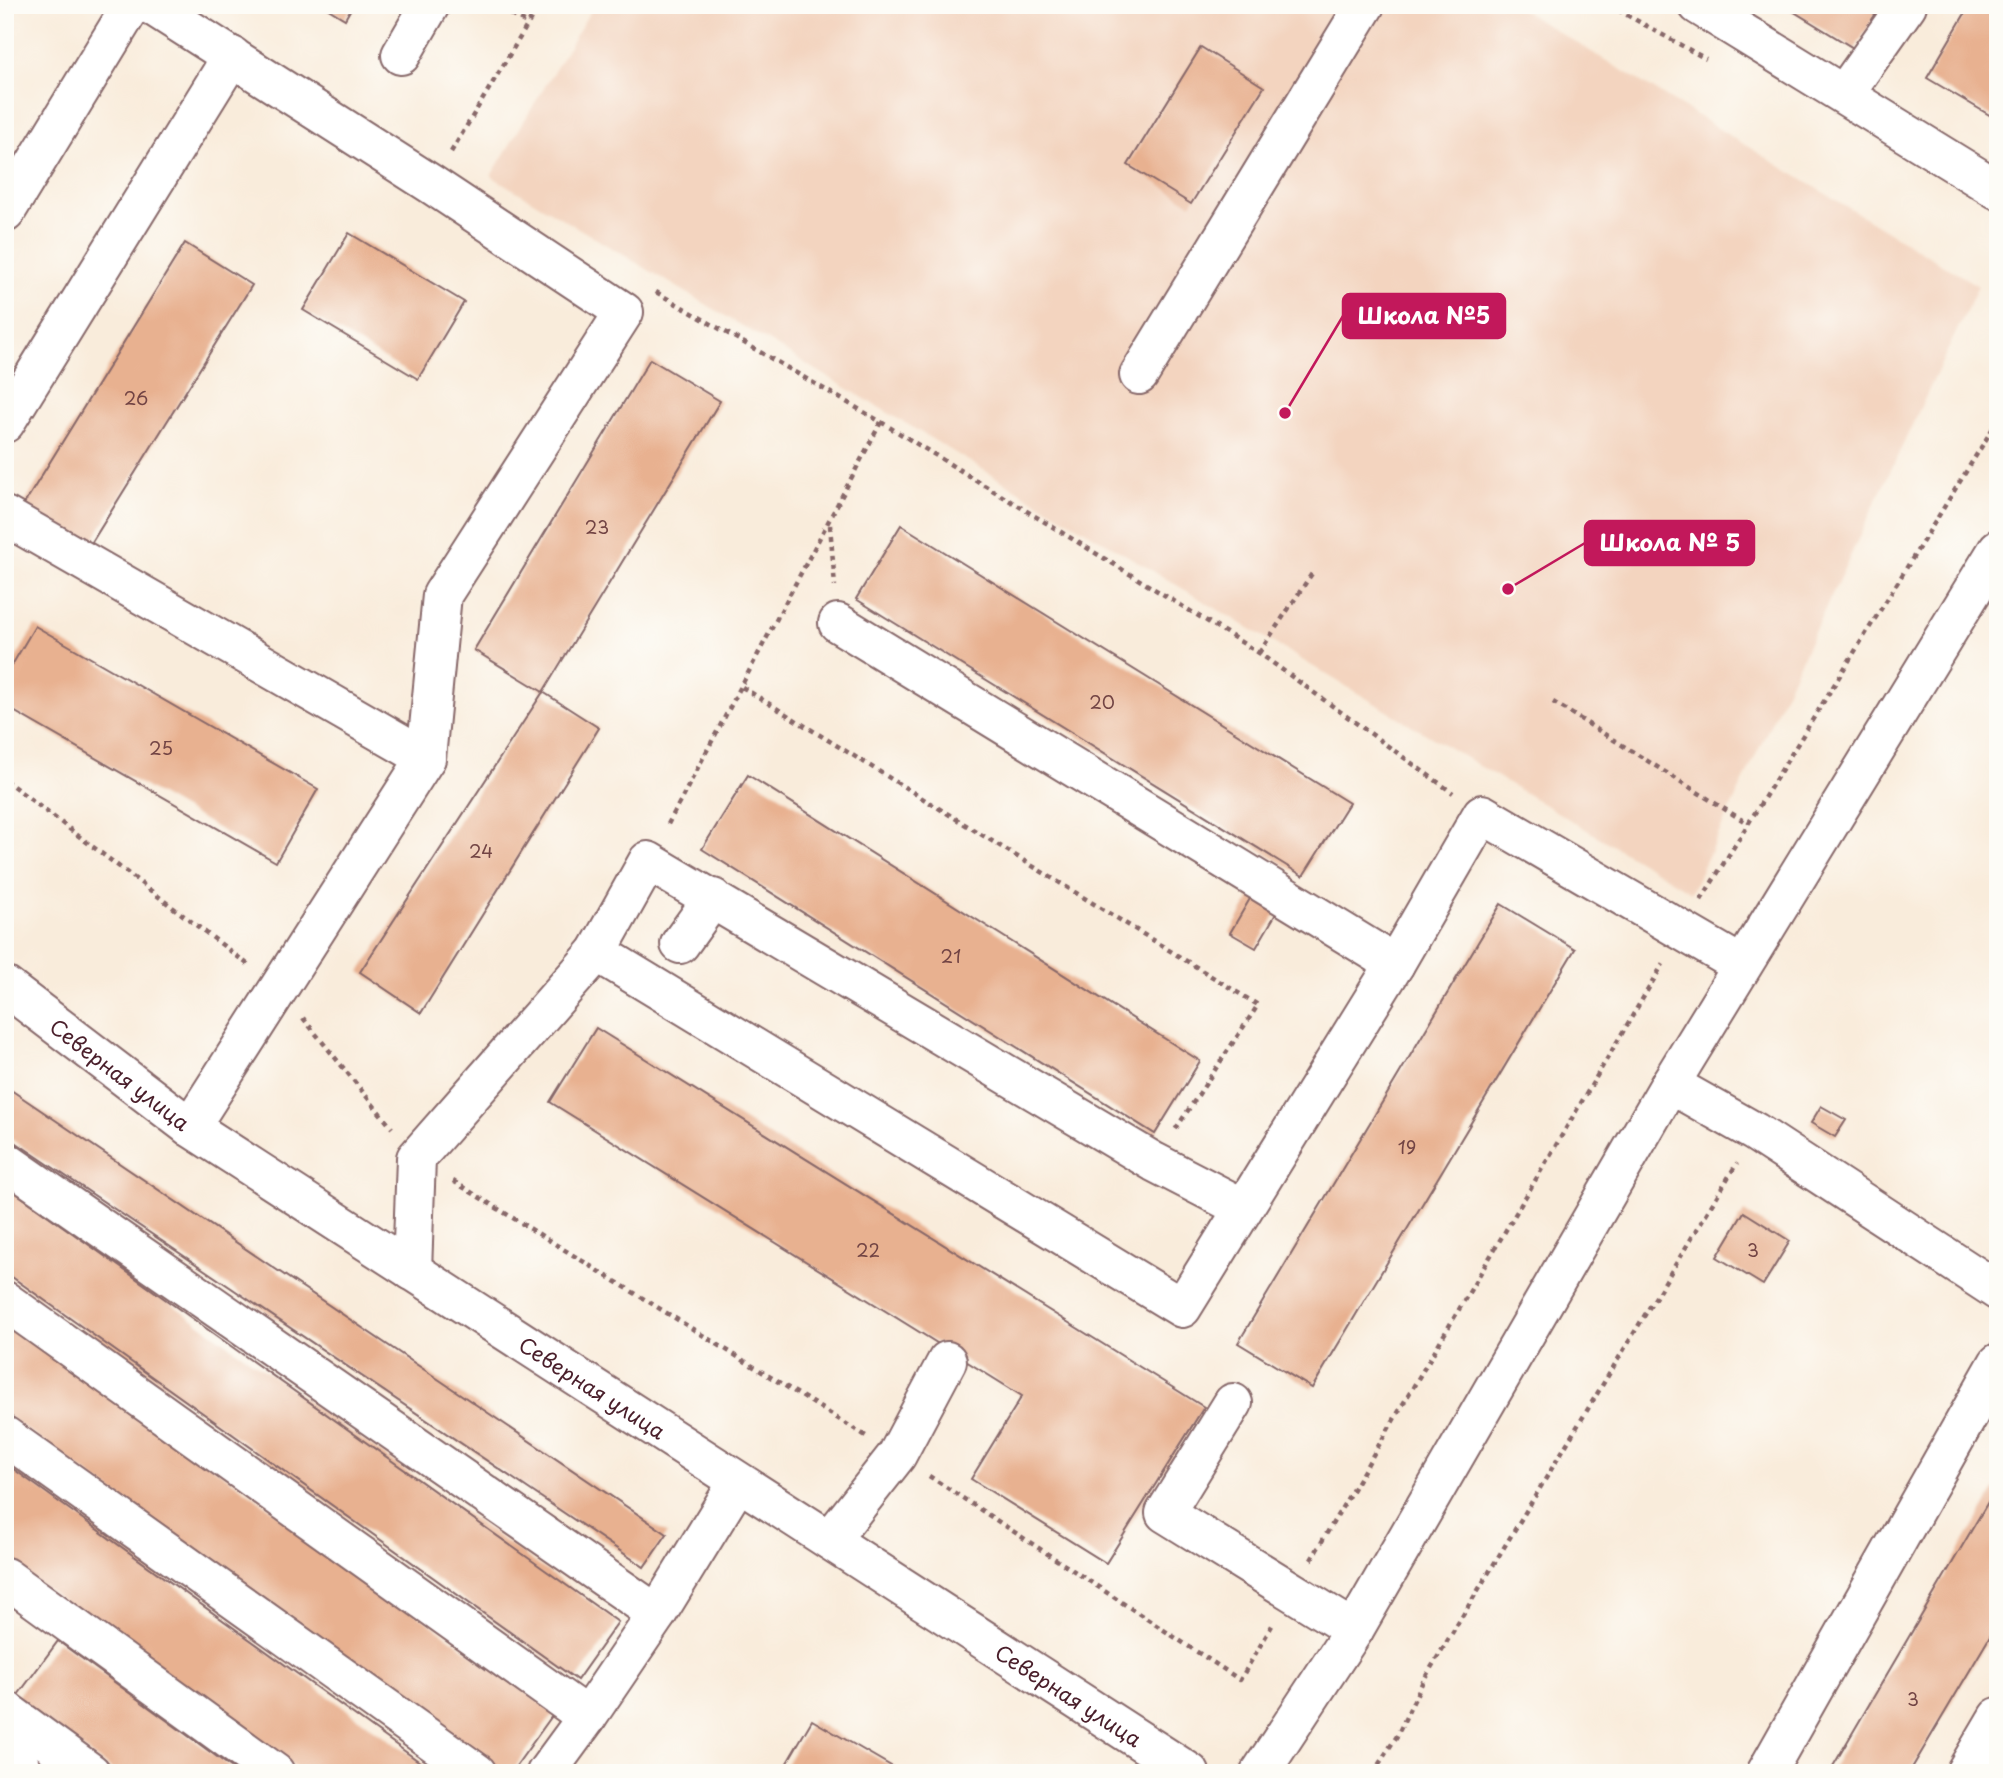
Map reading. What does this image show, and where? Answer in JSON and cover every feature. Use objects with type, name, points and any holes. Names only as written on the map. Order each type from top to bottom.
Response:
[{"type":"street","points":[[5,213],[132,5]]},
{"type":"street","points":[[151,5],[432,184],[624,312],[442,595],[426,758],[190,1128]]},
{"type":"street","points":[[401,55],[430,5]]},
{"type":"street","points":[[1139,375],[1366,5]]},
{"type":"street","points":[[1698,5],[1998,190]]},
{"type":"street","points":[[1844,94],[1907,5]]},
{"type":"street","points":[[5,423],[232,56]]},
{"type":"street","points":[[5,516],[426,758]]},
{"type":"street","points":[[1261,1773],[1354,1630],[1670,1084],[1998,549]]},
{"type":"street","points":[[838,623],[1395,964]]},
{"type":"street","points":[[597,952],[1182,1308],[1395,964],[1482,814],[1741,965]]},
{"type":"street","points":[[412,1271],[415,1158],[597,952],[648,861],[1154,1162],[1243,1208]]},
{"type":"street","points":[[680,944],[713,898]]},
{"type":"street","name":"Северная улица","points":[[5,986],[190,1128],[1190,1773]]},
{"type":"street","points":[[1670,1084],[1755,1132],[1998,1291]]},
{"type":"street","points":[[5,1161],[657,1614]]},
{"type":"street","points":[[5,1301],[587,1717]]},
{"type":"street","points":[[830,1540],[897,1455],[947,1361]]},
{"type":"street","points":[[1766,1773],[1998,1363]]},
{"type":"street","points":[[1233,1403],[1165,1513],[1354,1630]]},
{"type":"street","points":[[5,1436],[477,1773]]},
{"type":"street","points":[[547,1773],[657,1614],[738,1482]]},
{"type":"street","points":[[5,1577],[275,1773]]},
{"type":"street","points":[[23,1773],[5,1710],[91,1773]]},
{"type":"street","points":[[1965,1773],[1998,1717]]},
{"type":"path","points":[[494,5],[528,24]]},
{"type":"path","points":[[432,184],[539,5]]},
{"type":"path","points":[[624,312],[639,282],[881,422],[1259,653],[1482,814]]},
{"type":"path","points":[[5,780],[279,988],[415,1158],[897,1455],[1240,1680],[1747,822],[1998,420]]},
{"type":"path","points":[[648,861],[830,524],[881,422]]},
{"type":"path","points":[[830,524],[838,623]]},
{"type":"path","points":[[1259,653],[1312,572]]},
{"type":"path","points":[[742,687],[1258,1005],[1154,1162]]},
{"type":"path","points":[[1553,702],[1747,822]]},
{"type":"path","points":[[1373,1773],[1397,1736],[1423,1681],[1755,1132]]},
{"type":"shaded area","points":[[594,5],[1514,5],[1978,286],[1691,892],[491,176]]},
{"type":"building","points":[[322,5],[353,5],[345,19]]},
{"type":"building","points":[[1783,5],[1881,5],[1855,49]]},
{"type":"building","points":[[1970,5],[1998,5],[1998,120],[1927,78]]},
{"type":"building","points":[[1201,47],[1264,87],[1191,204],[1128,165]]},
{"type":"building","points":[[349,233],[464,302],[418,379],[303,310]]},
{"type":"building","points":[[185,243],[252,285],[87,550],[21,509]]},
{"type":"building","points":[[650,359],[720,401],[543,692],[474,650]]},
{"type":"building","points":[[901,525],[1349,803],[1303,876],[856,599]]},
{"type":"building","points":[[35,626],[318,789],[276,862],[5,706],[5,677]]},
{"type":"building","points":[[543,692],[599,728],[421,1013],[360,972]]},
{"type":"building","points":[[748,775],[1200,1061],[1155,1134],[702,849]]},
{"type":"building","points":[[1255,890],[1281,905],[1256,948],[1230,933]]},
{"type":"building","points":[[1501,904],[1575,949],[1312,1388],[1238,1343]]},
{"type":"building","points":[[596,1028],[1204,1407],[1106,1563],[971,1479],[1022,1396],[550,1102]]},
{"type":"building","points":[[5,1086],[667,1534],[644,1567],[5,1135]]},
{"type":"building","points":[[1821,1106],[1846,1120],[1835,1137],[1811,1123]]},
{"type":"building","points":[[5,1185],[618,1622],[577,1680],[5,1272]]},
{"type":"building","points":[[1744,1212],[1790,1241],[1763,1285],[1717,1257]]},
{"type":"building","points":[[5,1317],[554,1713],[511,1773],[502,1773],[5,1414]]},
{"type":"building","points":[[5,1463],[435,1773],[303,1773],[5,1559]]},
{"type":"building","points":[[1998,1485],[1998,1623],[1909,1773],[1829,1773]]},
{"type":"building","points":[[58,1641],[239,1773],[116,1773],[15,1699]]},
{"type":"building","points":[[812,1720],[903,1773],[781,1773]]},
{"type":"place","name":"Школа №5","points":[[1285,413]]},
{"type":"place","name":"Школа № 5","points":[[1508,589]]}]
